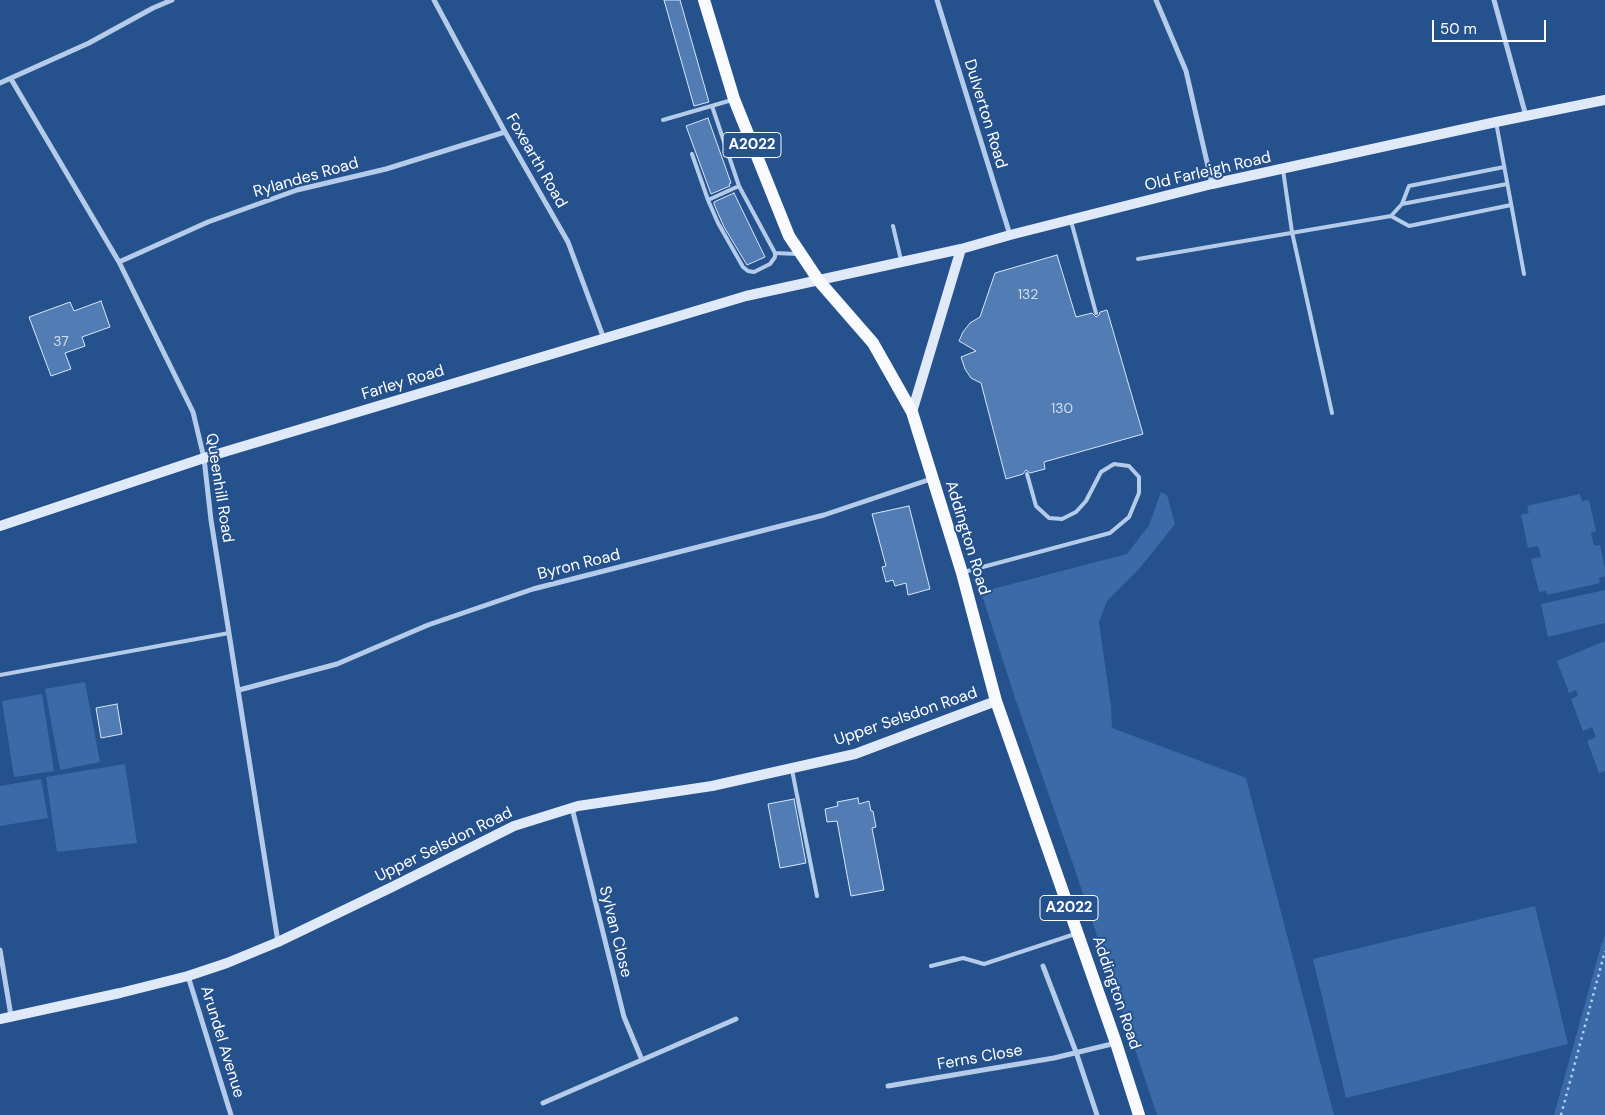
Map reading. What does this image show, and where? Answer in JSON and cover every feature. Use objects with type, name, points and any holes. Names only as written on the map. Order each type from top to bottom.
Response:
[{"type":"main road","name":"Addington Road","points":[[704,0],[734,99],[785,227],[800,254],[819,281],[872,343],[912,412],[962,573],[996,701],[1116,1043],[1139,1115]]},
{"type":"street","points":[[0,83],[89,44],[153,8],[172,0]]},
{"type":"street","name":"Foxearth Road","points":[[434,0],[505,132],[568,242],[604,340]]},
{"type":"street","name":"Dulverton Road","points":[[937,0],[1010,235]]},
{"type":"street","points":[[1156,0],[1186,71],[1212,184]]},
{"type":"street","points":[[1494,0],[1526,116]]},
{"type":"street","name":"Queenhill Road","points":[[11,79],[119,262],[193,412],[204,458],[211,520],[278,942]]},
{"type":"street","name":"Old Farleigh Road","points":[[819,281],[961,249],[1212,184],[1605,100]]},
{"type":"street","name":"Rylandes Road","points":[[119,262],[208,222],[297,190],[386,169],[505,132]]},
{"type":"street","points":[[912,412],[961,249]]},
{"type":"street","name":"Farley Road","points":[[0,526],[204,458],[483,374],[604,340],[746,296],[819,281]]},
{"type":"street","name":"Byron Road","points":[[239,690],[337,664],[428,625],[534,589],[824,515],[932,479]]},
{"type":"street","name":"Upper Selsdon Road","points":[[0,1019],[188,976],[278,942],[514,826],[571,808],[712,786],[855,754],[996,701]]},
{"type":"street","name":"Sylvan Close","points":[[571,808],[624,1017],[642,1060]]},
{"type":"street","points":[[0,950],[11,1016]]},
{"type":"street","points":[[1043,966],[1076,1052],[1097,1115]]},
{"type":"street","name":"Arundel Avenue","points":[[188,976],[231,1115]]},
{"type":"street","points":[[543,1103],[736,1019]]},
{"type":"street","name":"Ferns Close","points":[[888,1086],[1054,1058],[1116,1043]]},
{"type":"lane","points":[[663,120],[734,99]]},
{"type":"lane","points":[[692,154],[708,200],[730,246],[745,269],[754,272],[766,267],[773,261],[774,253],[739,186],[712,106]]},
{"type":"lane","points":[[1496,122],[1524,274]]},
{"type":"lane","points":[[1138,259],[1390,216],[1402,204],[1409,186],[1504,167]]},
{"type":"lane","points":[[1283,170],[1292,232],[1332,414]]},
{"type":"lane","points":[[1402,204],[1507,184]]},
{"type":"lane","points":[[708,200],[739,186]]},
{"type":"lane","points":[[1390,216],[1409,226],[1511,204]]},
{"type":"lane","points":[[1071,220],[1096,313]]},
{"type":"lane","points":[[893,226],[901,262]]},
{"type":"lane","points":[[774,253],[800,254]]},
{"type":"lane","points":[[962,573],[1110,533],[1129,517],[1139,493],[1139,477],[1129,466],[1114,464],[1101,472],[1086,501],[1076,512],[1062,519],[1049,518],[1036,506],[1027,474]]},
{"type":"lane","points":[[0,676],[229,633]]},
{"type":"lane","points":[[792,768],[818,896]]},
{"type":"lane","points":[[931,966],[963,958],[984,964],[1078,933]]},
{"type":"path","points":[[1561,1115],[1605,951]]},
{"type":"shaded area","points":[[1161,492],[1167,495],[1175,524],[1140,568],[1107,601],[1099,622],[1111,707],[1112,728],[1246,778],[1334,1115],[1157,1115],[1015,698],[981,592],[1127,554],[1149,525]]},
{"type":"shaded area","points":[[1580,494],[1582,501],[1589,500],[1596,531],[1591,533],[1594,546],[1600,545],[1605,576],[1599,578],[1600,583],[1547,595],[1546,591],[1539,592],[1531,559],[1541,557],[1538,546],[1528,548],[1521,515],[1529,513],[1527,506]]},
{"type":"shaded area","points":[[1605,590],[1605,623],[1548,637],[1541,604]]},
{"type":"shaded area","points":[[1605,641],[1605,771],[1599,773],[1587,741],[1596,737],[1592,727],[1583,731],[1571,699],[1578,696],[1576,690],[1569,693],[1557,661]]},
{"type":"shaded area","points":[[85,682],[100,762],[60,770],[45,689]]},
{"type":"shaded area","points":[[42,694],[54,771],[14,777],[2,701]]},
{"type":"shaded area","points":[[125,764],[137,843],[57,852],[46,777]]},
{"type":"shaded area","points":[[41,779],[48,818],[0,826],[0,786]]},
{"type":"shaded area","points":[[1535,906],[1568,1044],[1346,1098],[1313,959]]},
{"type":"shaded area","points":[[1605,935],[1605,1115],[1554,1115],[1601,946]]},
{"type":"building","points":[[664,0],[680,0],[709,102],[694,106]]},
{"type":"building","points":[[708,118],[731,183],[729,184],[730,186],[711,194],[686,126]]},
{"type":"building","points":[[734,193],[765,257],[747,265],[724,227],[714,204],[714,202]]},
{"type":"building","points":[[1057,255],[1076,317],[1092,313],[1096,317],[1100,312],[1107,310],[1143,434],[1044,462],[1045,469],[1030,473],[1026,470],[1023,474],[1006,479],[981,383],[971,378],[965,369],[961,357],[976,351],[959,341],[970,323],[980,317],[995,273]]},
{"type":"building","points":[[101,301],[110,327],[82,337],[85,346],[65,353],[71,369],[51,376],[29,317],[70,302],[74,311]]},
{"type":"building","points":[[909,506],[930,589],[908,595],[906,583],[895,586],[893,580],[886,582],[882,567],[886,566],[872,514]]},
{"type":"building","points":[[117,704],[122,734],[101,738],[96,708]]},
{"type":"building","points":[[858,798],[859,804],[869,801],[871,811],[873,811],[876,827],[872,828],[884,890],[851,896],[837,821],[827,822],[825,809],[838,806],[837,802]]},
{"type":"building","points":[[794,799],[806,863],[780,868],[768,804]]}]
